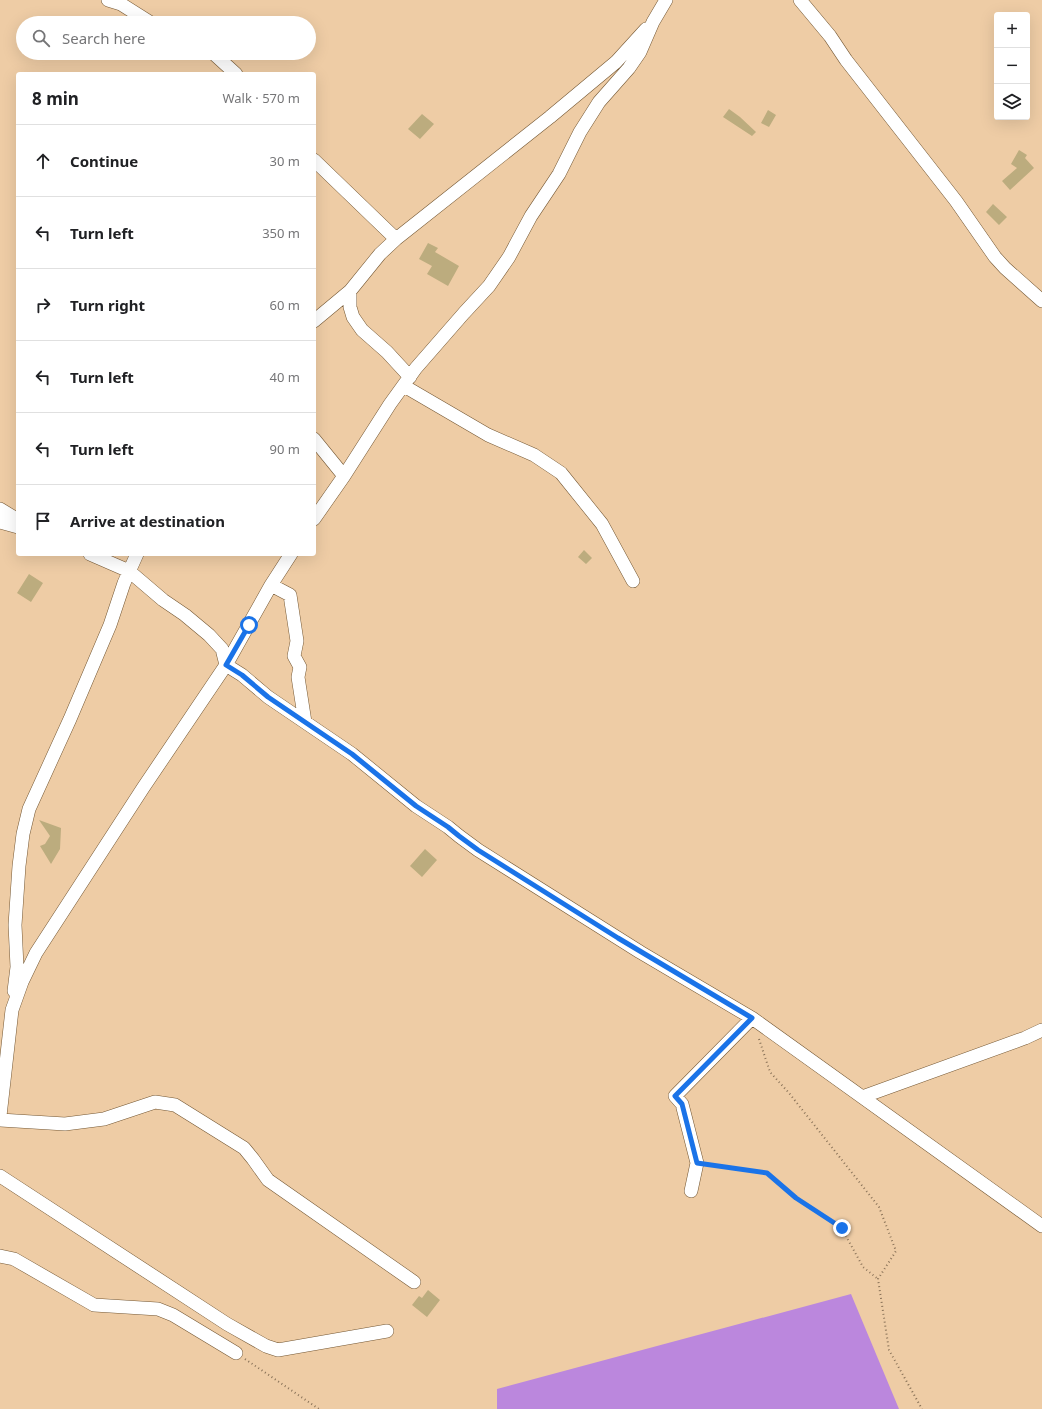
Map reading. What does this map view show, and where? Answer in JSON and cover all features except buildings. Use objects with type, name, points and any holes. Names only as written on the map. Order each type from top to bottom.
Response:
[{"type":"street","points":[[108,0],[121,4],[140,16]]},
{"type":"street","points":[[316,516],[344,476],[390,404],[425,356],[489,286],[509,257],[531,216],[558,174],[580,132],[599,102],[629,68],[640,52],[653,22],[666,0]]},
{"type":"street","points":[[800,0],[830,36],[846,60],[956,201],[995,257],[1042,301]]},
{"type":"street","points":[[316,319],[350,291],[380,254],[396,239],[550,117],[616,62],[653,22]]},
{"type":"street","points":[[221,60],[234,72]]},
{"type":"street","points":[[316,162],[396,239]]},
{"type":"street","points":[[350,291],[350,307],[353,317],[362,330],[387,352],[407,381],[488,435],[534,455],[561,473],[602,524],[634,581]]},
{"type":"street","points":[[316,441],[344,476]]},
{"type":"street","points":[[0,509],[16,519]]},
{"type":"street","points":[[0,522],[16,526]]},
{"type":"street","points":[[95,556],[129,571],[208,635],[222,649],[226,665],[242,675],[268,697],[352,754],[416,806],[448,827],[494,861],[647,956],[752,1018],[1042,1226]]},
{"type":"street","points":[[0,1116],[17,967],[15,925],[19,866],[23,834],[29,809],[70,719],[110,625],[129,571],[136,556]]},
{"type":"street","points":[[12,1010],[22,982],[36,953],[143,788],[226,665],[271,585],[290,556]]},
{"type":"street","points":[[271,585],[290,595],[296,641],[294,656],[300,667],[298,676],[305,722]]},
{"type":"street","points":[[691,1191],[697,1163],[682,1104],[675,1096],[752,1018]]},
{"type":"street","points":[[862,1097],[1025,1038],[1042,1030]]},
{"type":"street","points":[[0,1120],[65,1124],[104,1119],[155,1102],[176,1105],[244,1148],[268,1180],[414,1282]]},
{"type":"street","points":[[0,1176],[228,1324],[266,1346],[278,1350],[387,1331]]},
{"type":"street","points":[[0,1256],[14,1259],[94,1305],[158,1309],[173,1315],[236,1353]]},
{"type":"path","points":[[758,1038],[770,1072],[789,1093],[879,1207],[896,1251],[878,1279],[889,1350],[922,1409]]},
{"type":"path","points":[[697,1163],[767,1173],[796,1198],[842,1228],[863,1268],[878,1279]]},
{"type":"path","points":[[236,1353],[319,1409]]},
{"type":"shaded area","points":[[851,1294],[899,1409],[497,1409],[497,1389]]},
{"type":"route","points":[[249,625],[226,665],[242,675],[268,697],[352,754],[404,797],[494,861],[688,981],[752,1018],[675,1096],[682,1104],[697,1163],[767,1173],[796,1198],[842,1228]]}]
